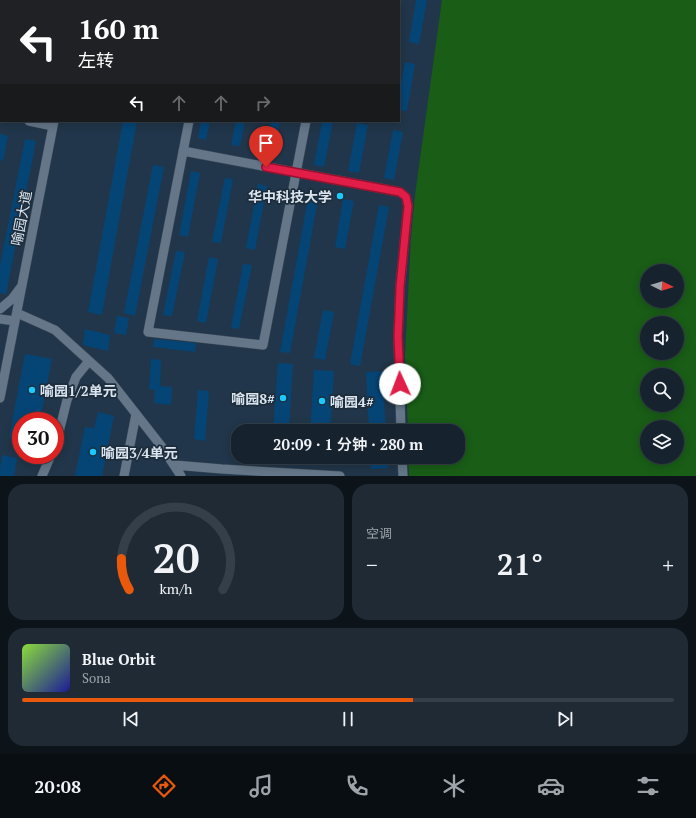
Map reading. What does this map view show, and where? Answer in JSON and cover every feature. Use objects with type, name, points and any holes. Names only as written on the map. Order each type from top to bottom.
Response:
[{"type":"street","points":[[42,122],[54,123]]},
{"type":"street","points":[[189,122],[148,332],[263,345],[306,122]]},
{"type":"street","name":"喻园大道","points":[[0,398],[54,123]]},
{"type":"street","points":[[183,151],[400,192],[406,197],[408,206],[400,287],[398,336],[401,424]]},
{"type":"street","points":[[0,309],[12,299],[22,286]]},
{"type":"street","points":[[0,319],[16,317],[55,330],[108,378],[162,448],[181,476]]},
{"type":"street","points":[[64,412],[76,377],[89,361]]},
{"type":"street","points":[[124,476],[136,414]]},
{"type":"street","points":[[42,476],[47,464]]},
{"type":"street","points":[[402,464],[403,476]]},
{"type":"street","points":[[174,465],[230,470],[340,476]]},
{"type":"shaded area","name":"华中科技大学","points":[[400,0],[696,0],[648,264],[640,264],[640,308],[647,308],[647,316],[640,316],[640,360],[647,360],[647,368],[640,368],[640,412],[647,412],[647,420],[640,420],[640,464],[642,464],[641,476],[0,476],[0,122],[400,122]]},
{"type":"green space","points":[[442,0],[696,0],[696,476],[409,476],[408,464],[465,464],[465,424],[408,424],[405,356],[411,237],[415,195]]},
{"type":"building","points":[[416,0],[427,0],[419,44],[409,42]]},
{"type":"building","points":[[405,62],[415,64],[407,111],[400,110],[400,90]]},
{"type":"building","points":[[123,122],[137,122],[102,315],[88,312]]},
{"type":"building","points":[[201,122],[210,122],[206,140],[198,138]]},
{"type":"building","points":[[236,122],[245,122],[240,146],[231,145]]},
{"type":"building","points":[[271,122],[280,122],[274,153],[265,151]]},
{"type":"building","points":[[322,122],[333,122],[324,167],[314,165]]},
{"type":"building","points":[[357,123],[368,125],[359,173],[348,171]]},
{"type":"building","points":[[393,130],[403,132],[394,180],[384,178]]},
{"type":"building","points":[[0,134],[8,136],[3,161],[0,160]]},
{"type":"building","points":[[25,139],[36,141],[6,294],[0,293],[0,266]]},
{"type":"building","points":[[153,165],[164,167],[135,316],[124,313]]},
{"type":"building","points":[[191,171],[200,173],[188,237],[179,235]]},
{"type":"building","points":[[225,178],[233,179],[221,243],[212,242]]},
{"type":"building","points":[[258,184],[267,186],[255,250],[246,248]]},
{"type":"building","points":[[309,193],[319,194],[290,353],[280,352]]},
{"type":"building","points":[[343,199],[354,201],[345,249],[335,247]]},
{"type":"building","points":[[379,205],[389,207],[360,366],[350,364]]},
{"type":"building","points":[[176,251],[185,252],[172,316],[163,315]]},
{"type":"building","points":[[209,257],[218,259],[206,323],[197,321]]},
{"type":"building","points":[[243,264],[252,265],[239,329],[231,328]]},
{"type":"building","points":[[323,310],[334,312],[325,360],[314,358]]},
{"type":"building","points":[[117,316],[129,318],[126,335],[114,333]]},
{"type":"building","points":[[85,329],[110,335],[108,351],[83,345]]},
{"type":"building","points":[[154,339],[196,343],[195,352],[153,347]]},
{"type":"building","name":"喻园1/2单元","points":[[25,354],[52,359],[42,412],[14,412]]},
{"type":"building","points":[[151,359],[161,360],[160,386],[172,387],[171,405],[154,403],[155,390],[149,389]]},
{"type":"building","name":"喻园8#","points":[[278,363],[293,364],[289,424],[274,424]]},
{"type":"building","name":"喻园4#","points":[[314,370],[334,371],[330,424],[310,424]]},
{"type":"building","points":[[382,371],[386,424],[369,424],[366,372]]},
{"type":"building","points":[[198,390],[209,391],[205,441],[194,439]]},
{"type":"building","name":"喻园3/4单元","points":[[98,412],[114,416],[102,476],[75,476],[85,427],[94,428]]},
{"type":"building","name":"喻园1/2单元","points":[[12,422],[12,438],[9,438]]},
{"type":"building","points":[[2,455],[12,457],[12,464],[16,464],[14,476],[0,476]]},
{"type":"building","points":[[371,464],[388,464],[388,468],[371,469]]},
{"type":"place","name":"华中科技大学","points":[[340,196]]},
{"type":"place","name":"喻园1/2单元","points":[[32,390]]},
{"type":"place","name":"喻园8#","points":[[283,398]]},
{"type":"place","name":"喻园4#","points":[[322,401]]},
{"type":"place","name":"喻园3/4单元","points":[[93,452]]},
{"type":"route","points":[[266,167],[400,192],[406,197],[408,206],[400,287],[398,336],[400,384]]}]
